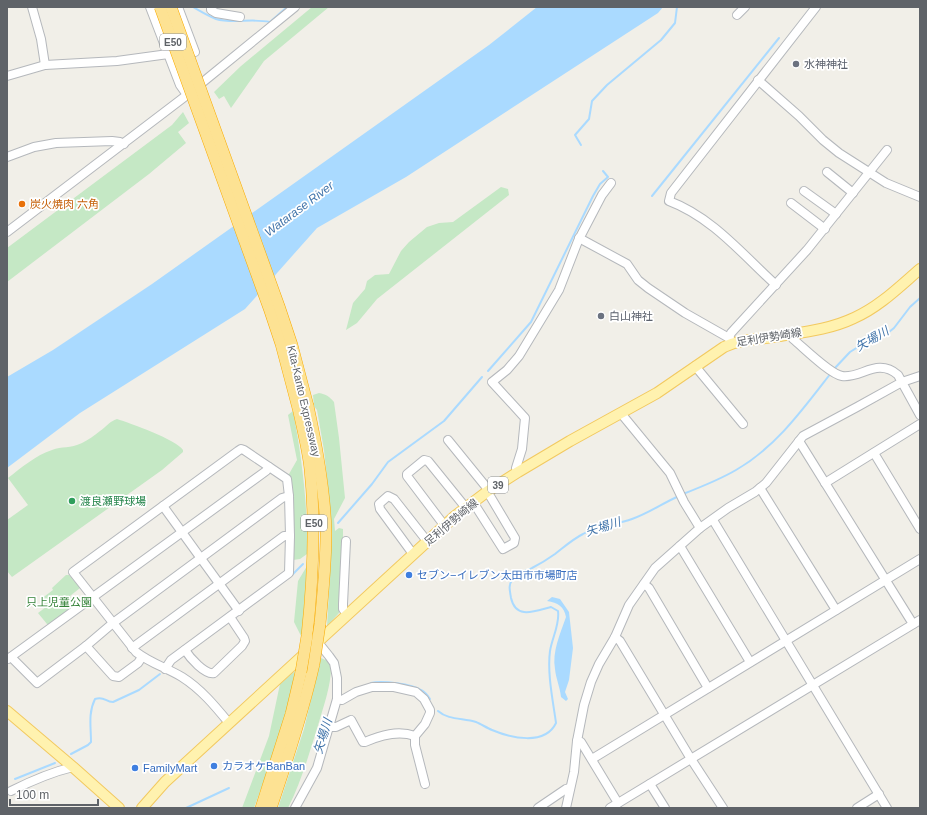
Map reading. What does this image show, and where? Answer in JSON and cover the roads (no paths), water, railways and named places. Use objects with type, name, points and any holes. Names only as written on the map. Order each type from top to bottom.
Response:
[{"type":"highway","name":"Kita-Kanto Expressway","points":[[160,7],[304,409],[314,532],[312,638],[301,672],[291,714],[261,808]]},
{"type":"highway","name":"Kita-Kanto Expressway","points":[[171,7],[292,345],[304,409],[321,479],[325,525],[325,575],[314,664],[307,696],[297,730],[270,808]]},
{"type":"main road","name":"足利伊勢崎線","points":[[142,808],[165,782],[229,723],[312,638],[347,614],[444,525],[488,491],[570,441],[657,393],[731,340],[776,337],[833,326],[855,318],[879,304],[920,269]]},
{"type":"main road","points":[[7,712],[119,808]]},
{"type":"street","points":[[32,7],[41,39],[45,65]]},
{"type":"street","points":[[150,7],[180,85],[187,95]]},
{"type":"street","points":[[7,76],[45,65],[117,61],[183,52],[195,52],[178,7]]},
{"type":"street","points":[[211,7],[211,10],[216,14],[240,17]]},
{"type":"street","points":[[7,232],[199,86],[295,7]]},
{"type":"street","points":[[737,15],[745,7]]},
{"type":"street","points":[[776,285],[723,235],[677,204],[669,201],[671,193],[816,7]]},
{"type":"street","points":[[758,80],[799,116],[823,140],[868,173],[886,183],[920,197]]},
{"type":"street","points":[[7,157],[34,147],[56,143],[112,141],[124,144]]},
{"type":"street","points":[[579,238],[628,264],[638,280],[648,288],[685,314],[731,340],[731,333],[825,229],[887,150]]},
{"type":"street","points":[[827,172],[853,193]]},
{"type":"street","points":[[518,472],[516,468],[522,449],[525,418],[492,382],[507,370],[519,356],[553,301],[559,290],[579,238],[602,195],[611,183]]},
{"type":"street","points":[[804,191],[836,214]]},
{"type":"street","points":[[791,203],[825,229]]},
{"type":"street","points":[[792,334],[794,339],[831,370],[842,376],[847,376],[870,369],[882,368],[894,372],[898,375],[920,415]]},
{"type":"street","points":[[695,366],[743,424]]},
{"type":"street","points":[[566,808],[574,772],[577,741],[584,705],[591,682],[599,664],[615,637],[629,605],[655,568],[700,528],[760,488],[770,479],[799,441],[808,432],[902,382],[920,376]]},
{"type":"street","points":[[622,413],[670,473],[684,502],[700,528]]},
{"type":"street","points":[[825,484],[920,424]]},
{"type":"street","points":[[444,525],[407,476],[407,474],[424,460],[428,461],[469,505],[503,549],[514,543],[515,538],[488,491],[448,440]]},
{"type":"street","points":[[610,808],[917,622],[886,580],[799,441]]},
{"type":"street","points":[[166,669],[168,662],[289,573],[289,496],[286,479],[244,450],[241,449],[73,572],[132,648],[142,657],[166,669],[181,676],[202,692],[229,723]]},
{"type":"street","points":[[874,453],[920,529]]},
{"type":"street","points":[[269,467],[266,471],[9,659],[36,683],[86,646],[113,623],[282,498],[289,496]]},
{"type":"street","points":[[760,488],[836,610]]},
{"type":"street","points":[[413,554],[380,510],[379,504],[381,501],[388,496],[394,499],[427,541]]},
{"type":"street","points":[[163,506],[239,610]]},
{"type":"street","points":[[713,520],[887,808]]},
{"type":"street","points":[[132,648],[284,536],[290,536]]},
{"type":"street","points":[[346,541],[343,609],[347,614]]},
{"type":"street","points":[[680,546],[750,662]]},
{"type":"street","points":[[592,759],[920,559]]},
{"type":"street","points":[[644,584],[649,588],[708,688]]},
{"type":"street","points":[[185,650],[196,663],[207,672],[214,673],[242,646],[245,641],[230,617]]},
{"type":"street","points":[[615,637],[620,641],[691,759],[723,808]]},
{"type":"street","points":[[295,808],[317,768],[337,699],[337,678],[334,663],[312,638]]},
{"type":"street","points":[[86,646],[115,677],[119,677],[138,663],[142,657]]},
{"type":"street","points":[[337,699],[342,700],[356,692],[376,686],[394,687],[416,692],[424,699],[430,710],[429,716],[415,736],[415,745],[425,784]]},
{"type":"street","points":[[329,727],[336,727],[351,720],[363,742],[380,736],[402,733],[415,736]]},
{"type":"street","points":[[577,741],[581,742],[618,803]]},
{"type":"street","points":[[12,791],[63,769],[73,767]]},
{"type":"street","points":[[650,784],[665,808]]},
{"type":"street","points":[[538,808],[566,789],[570,788]]},
{"type":"street","points":[[857,808],[879,794]]},
{"type":"water","name":"Watarase River","points":[[537,7],[663,7],[658,13],[406,177],[317,228],[245,309],[80,413],[7,468],[7,377],[53,350],[152,284],[489,45]]},
{"type":"water","points":[[552,597],[560,599],[569,612],[573,648],[569,680],[565,692],[568,699],[566,701],[561,697],[554,663],[557,643],[566,617],[564,610],[560,606],[547,601]]},
{"type":"waterway","points":[[193,7],[216,19],[270,22],[287,7]]},
{"type":"waterway","points":[[581,145],[575,135],[589,119],[592,101],[607,85],[661,40],[675,23],[677,7]]},
{"type":"waterway","points":[[652,196],[779,38]]},
{"type":"waterway","points":[[488,371],[531,322],[593,196],[600,184],[608,177],[603,171]]},
{"type":"waterway","name":"矢場川","points":[[834,369],[850,352],[894,328],[910,307],[920,298]]},
{"type":"waterway","name":"矢場川","points":[[683,494],[730,474],[764,450],[788,426],[831,373]]},
{"type":"waterway","points":[[338,523],[372,484],[388,462],[444,421],[482,377]]},
{"type":"waterway","name":"矢場川","points":[[438,711],[446,716],[476,722],[508,736],[527,738],[536,737],[544,735],[551,730],[556,723],[549,660],[558,621],[558,611],[551,607],[533,612],[522,612],[517,609],[513,605],[511,598],[511,582],[516,575],[544,561],[576,538],[589,531],[632,519],[679,496]]},
{"type":"waterway","points":[[292,575],[303,564]]},
{"type":"waterway","points":[[71,754],[91,742],[91,710],[95,699],[101,698],[113,702],[139,690],[160,674]]},
{"type":"waterway","name":"矢場川","points":[[371,683],[389,682],[404,684],[417,688],[426,694],[430,699]]},
{"type":"waterway","points":[[15,779],[55,763]]},
{"type":"waterway","points":[[186,808],[229,788]]},
{"type":"place","name":"水神神社","points":[[796,64]]},
{"type":"place","name":"炭火焼肉 六角","points":[[22,204]]},
{"type":"place","name":"白山神社","points":[[601,316]]},
{"type":"place","name":"渡良瀬野球場","points":[[72,501]]},
{"type":"place","name":"セブン−イレブン太田市市場町店","points":[[409,575]]},
{"type":"place","name":"カラオケBanBan","points":[[214,766]]},
{"type":"place","name":"FamilyMart","points":[[135,768]]},
{"type":"park label","name":"只上児童公園","points":[[59,602]]}]
